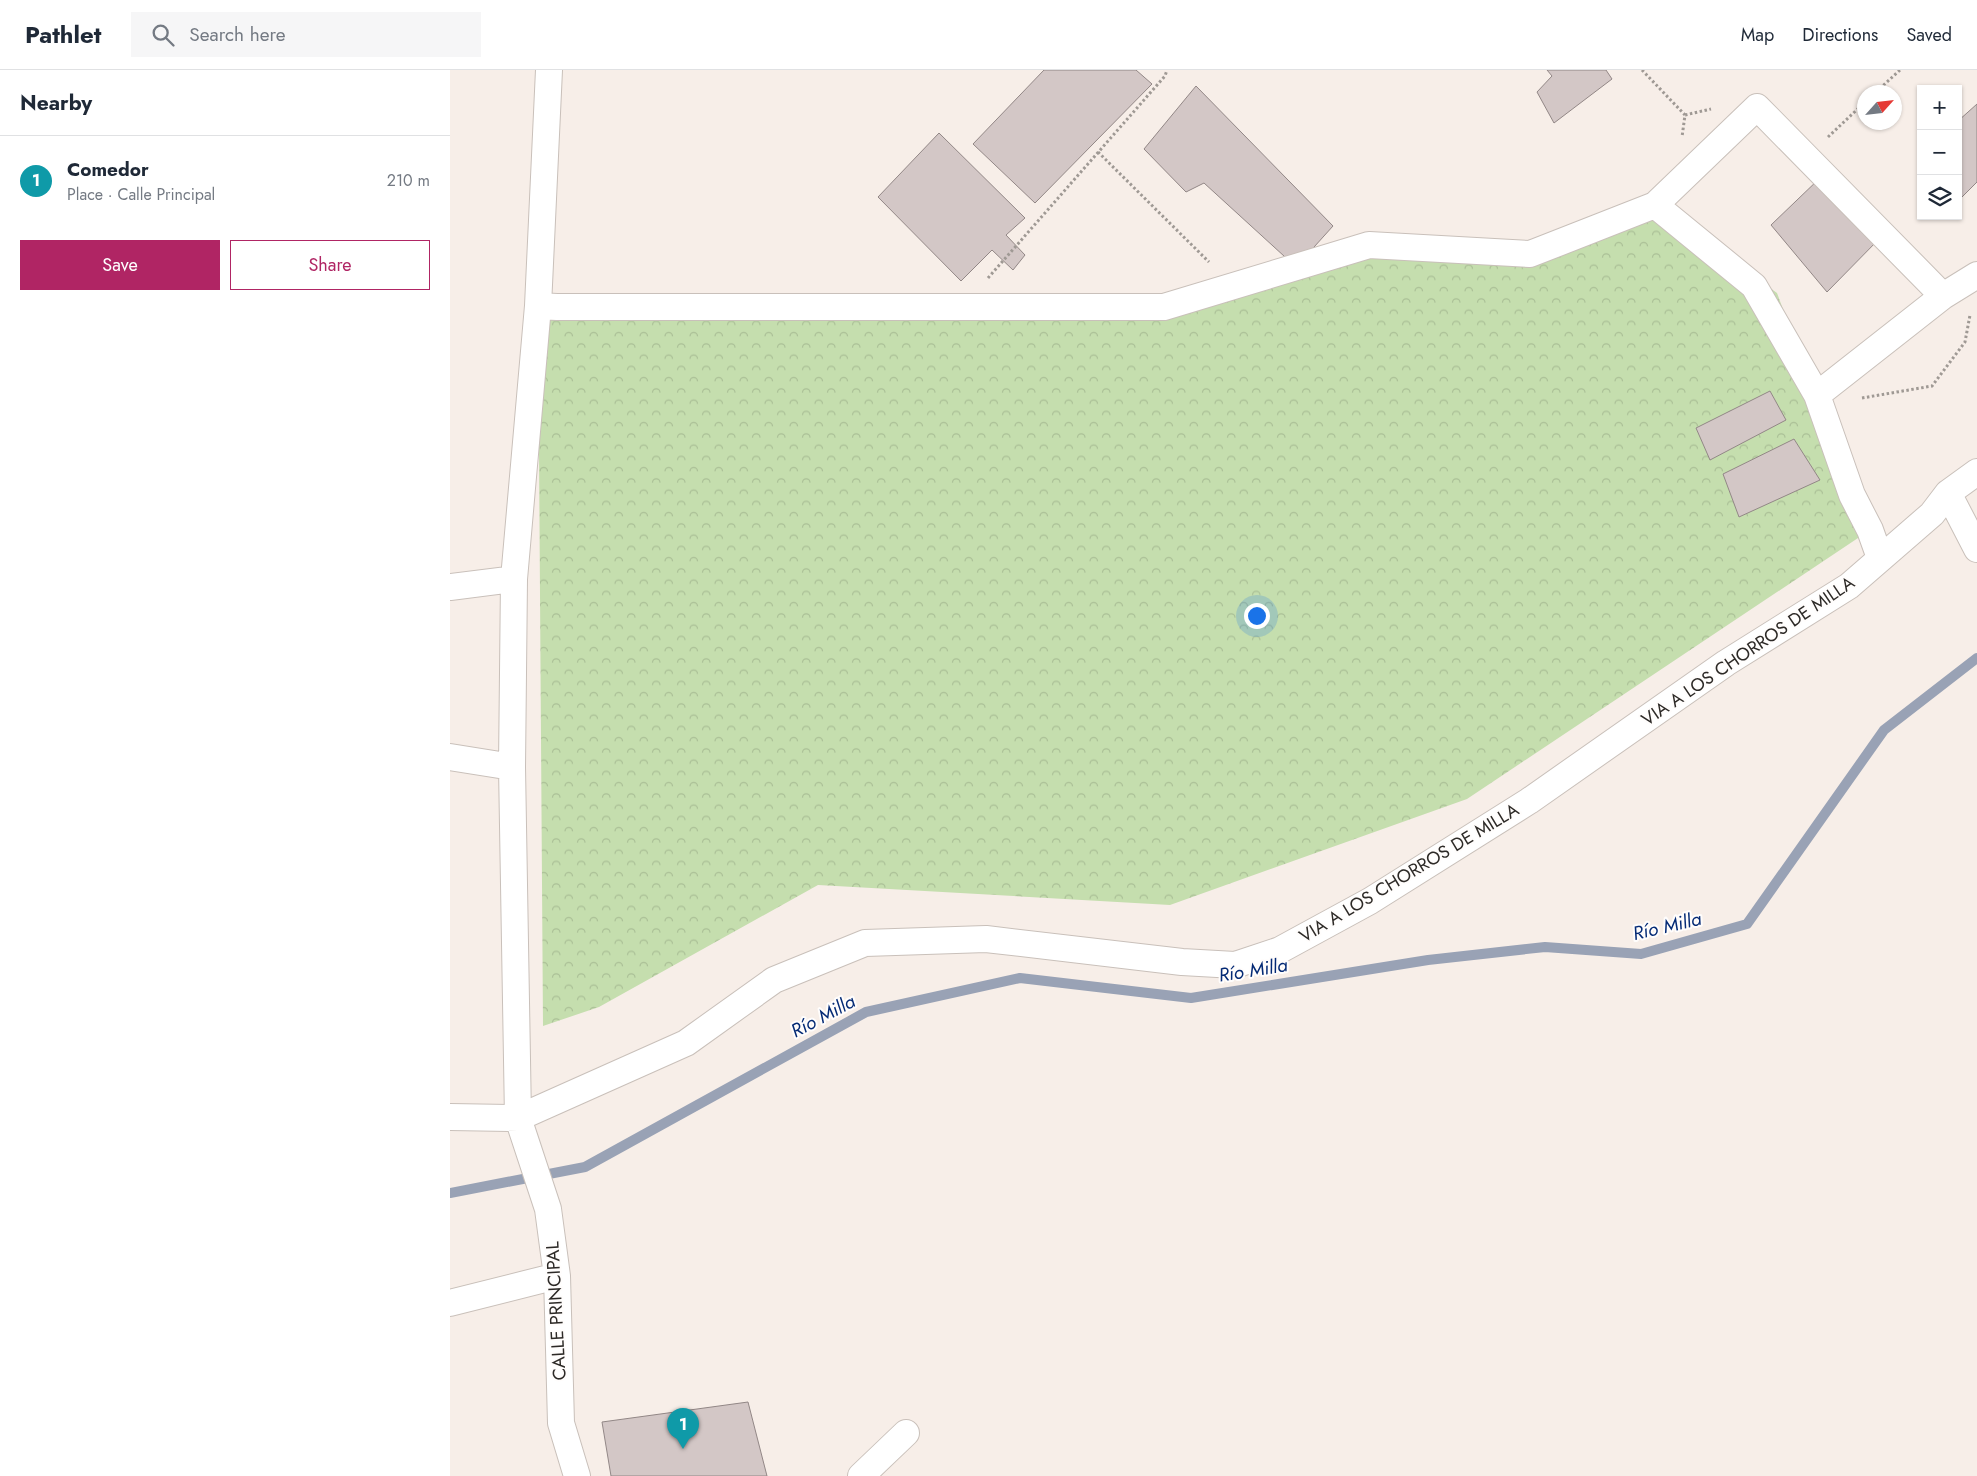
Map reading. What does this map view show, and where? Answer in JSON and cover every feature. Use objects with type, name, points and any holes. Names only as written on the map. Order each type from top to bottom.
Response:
[{"type":"street","name":"CALLE PRINCIPAL","points":[[549,70],[538,306],[514,579],[512,767],[518,1118],[548,1209],[557,1276],[561,1423],[577,1476]]},
{"type":"street","points":[[538,306],[1164,308],[1369,245],[1530,254],[1656,205],[1756,107],[1943,296]]},
{"type":"street","points":[[1656,205],[1754,286],[1817,395],[1852,495],[1870,530],[1880,558]]},
{"type":"street","points":[[1817,395],[1943,296],[1977,275]]},
{"type":"street","name":"VIA A LOS CHORROS DE MILLA","points":[[450,1117],[518,1118],[686,1043],[774,980],[865,943],[986,939],[1182,962],[1235,965],[1280,950],[1370,901],[1528,801],[1726,663],[1849,586],[1932,514],[1948,493],[1977,472]]},
{"type":"street","points":[[1948,493],[1977,549]]},
{"type":"street","points":[[450,587],[514,579]]},
{"type":"street","points":[[450,757],[512,767]]},
{"type":"street","points":[[450,1303],[557,1276]]},
{"type":"street","points":[[861,1476],[906,1433]]},
{"type":"path","points":[[1642,70],[1685,115]]},
{"type":"path","points":[[1884,85],[1900,70]]},
{"type":"green space","points":[[1655,205],[1777,293],[1852,495],[1870,530],[1467,799],[1170,905],[818,885],[599,1007],[543,1026],[538,306],[1164,307],[1369,245],[1524,267]]},
{"type":"building","points":[[1044,70],[1136,70],[1152,84],[1035,203],[973,144]]},
{"type":"building","points":[[1547,70],[1606,70],[1612,79],[1554,123],[1537,92],[1552,76]]},
{"type":"building","points":[[1196,86],[1333,226],[1296,267],[1204,183],[1186,192],[1144,149]]},
{"type":"building","points":[[1977,104],[1977,182],[1962,197],[1962,130],[1962,117]]},
{"type":"building","points":[[939,133],[1025,218],[1006,235],[1025,255],[1013,270],[992,250],[961,281],[878,197]]},
{"type":"building","points":[[1821,177],[1881,237],[1827,292],[1771,225]]},
{"type":"building","points":[[1770,391],[1786,420],[1710,460],[1696,428]]},
{"type":"building","points":[[1794,439],[1820,480],[1739,517],[1723,474]]},
{"type":"building","points":[[748,1402],[767,1476],[611,1476],[602,1422]]},
{"type":"waterway","name":"Río Milla","points":[[450,1193],[585,1167],[866,1012],[1020,978],[1191,998],[1428,960],[1545,947],[1641,954],[1747,924],[1884,730],[1977,658]]},
{"type":"place","name":"Comedor","points":[[683,1449]]}]
